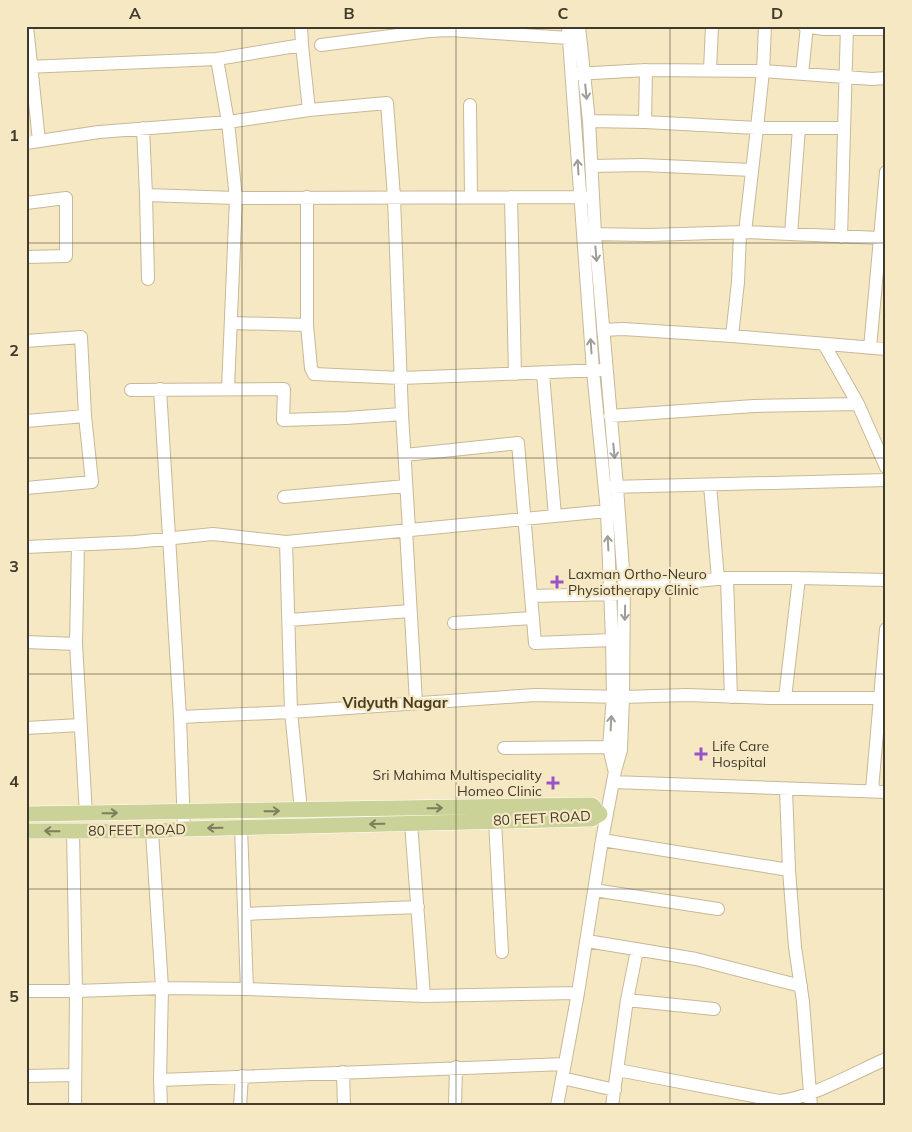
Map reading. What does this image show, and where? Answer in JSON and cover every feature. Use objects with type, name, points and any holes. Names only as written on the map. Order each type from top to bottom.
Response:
[{"type":"main road","name":"80 FEET ROAD","points":[[26,814],[592,805],[604,814]]},
{"type":"main road","name":"80 FEET ROAD","points":[[26,831],[152,831],[495,821],[592,818],[604,814]]},
{"type":"street","points":[[27,26],[29,66],[40,141]]},
{"type":"street","points":[[301,26],[309,110]]},
{"type":"street","points":[[580,26],[577,73],[580,197],[589,234],[603,330],[618,487],[625,588],[618,697],[610,747],[614,777]]},
{"type":"street","points":[[710,70],[712,26]]},
{"type":"street","points":[[732,336],[757,128],[763,71],[765,26]]},
{"type":"street","points":[[802,74],[806,26],[824,29],[886,29]]},
{"type":"street","points":[[841,236],[847,28]]},
{"type":"street","points":[[321,45],[429,31],[568,32],[589,120],[593,197],[589,234],[593,371],[606,511],[612,640],[621,750],[604,814],[602,840],[578,993],[557,1106]]},
{"type":"street","points":[[29,66],[217,59],[302,45]]},
{"type":"street","points":[[217,59],[228,122],[236,198],[228,389]]},
{"type":"street","points":[[645,122],[646,70]]},
{"type":"street","points":[[577,73],[710,70],[763,71],[872,80],[886,78]]},
{"type":"street","points":[[26,144],[99,132],[228,122],[309,110],[387,103],[394,197],[410,611],[416,702]]},
{"type":"street","points":[[470,105],[471,197]]},
{"type":"street","points":[[589,120],[757,128],[844,128]]},
{"type":"street","points":[[143,128],[148,279]]},
{"type":"street","points":[[791,234],[799,128]]},
{"type":"street","points":[[592,166],[642,165],[752,170]]},
{"type":"street","points":[[870,348],[883,238],[886,172]]},
{"type":"street","points":[[146,195],[236,198],[593,197]]},
{"type":"street","points":[[307,197],[307,325],[311,368],[314,374],[401,378],[543,374],[606,370]]},
{"type":"street","points":[[510,197],[515,374]]},
{"type":"street","points":[[26,202],[66,198],[66,256],[26,257]]},
{"type":"street","points":[[589,234],[649,236],[743,233],[883,238]]},
{"type":"street","points":[[231,324],[307,325]]},
{"type":"street","points":[[603,330],[623,329],[732,336],[886,350]]},
{"type":"street","points":[[26,341],[81,338],[85,416],[92,482],[26,488]]},
{"type":"street","points":[[824,344],[858,404],[886,467]]},
{"type":"street","points":[[543,374],[555,516]]},
{"type":"street","points":[[131,390],[284,388],[283,420],[402,414]]},
{"type":"street","points":[[160,390],[180,716],[184,829]]},
{"type":"street","points":[[610,416],[754,406],[858,404]]},
{"type":"street","points":[[26,421],[85,416]]},
{"type":"street","points":[[404,455],[518,443],[534,641],[536,643],[612,640]]},
{"type":"street","points":[[604,488],[886,480]]},
{"type":"street","points":[[710,485],[723,579],[731,697]]},
{"type":"street","points":[[284,497],[406,486]]},
{"type":"street","points":[[26,547],[135,542],[213,534],[286,542],[606,511]]},
{"type":"street","points":[[286,542],[290,712],[301,810]]},
{"type":"street","points":[[78,545],[76,644],[86,814]]},
{"type":"street","points":[[785,698],[798,578]]},
{"type":"street","points":[[531,596],[611,594],[625,588],[723,579],[886,580]]},
{"type":"street","points":[[289,620],[410,611]]},
{"type":"street","points":[[454,623],[533,618]]},
{"type":"street","points":[[872,790],[882,697],[886,629]]},
{"type":"street","points":[[26,642],[76,644]]},
{"type":"street","points":[[180,716],[290,712],[535,695],[618,697],[687,695],[785,698],[882,697]]},
{"type":"street","points":[[26,728],[80,725]]},
{"type":"street","points":[[504,748],[610,747]]},
{"type":"street","points":[[614,777],[786,789],[872,790],[886,792]]},
{"type":"street","points":[[786,789],[789,870],[810,1099]]},
{"type":"street","points":[[495,821],[502,952]]},
{"type":"street","points":[[411,823],[424,996]]},
{"type":"street","points":[[241,828],[247,989]]},
{"type":"street","points":[[73,831],[76,991],[74,1106]]},
{"type":"street","points":[[152,831],[162,988],[161,1106]]},
{"type":"street","points":[[602,840],[789,870]]},
{"type":"street","points":[[594,890],[718,909]]},
{"type":"street","points":[[244,914],[418,907]]},
{"type":"street","points":[[586,941],[696,959],[801,986]]},
{"type":"street","points":[[612,1106],[627,1000],[637,950]]},
{"type":"street","points":[[26,991],[162,988],[247,989],[424,996],[578,993]]},
{"type":"street","points":[[627,1000],[714,1009]]},
{"type":"street","points":[[618,1070],[769,1100],[788,1100],[810,1099],[886,1059]]},
{"type":"street","points":[[160,1080],[564,1064]]},
{"type":"street","points":[[455,1106],[456,1067]]},
{"type":"street","points":[[343,1072],[344,1106]]},
{"type":"street","points":[[26,1076],[75,1075]]},
{"type":"street","points":[[240,1106],[242,1076]]},
{"type":"street","points":[[562,1078],[615,1090]]},
{"type":"place","name":"Laxman Ortho-Neuro Physiotherapy Clinic","points":[[557,582]]},
{"type":"place","name":"Life Care Hospital","points":[[701,754]]},
{"type":"place","name":"Sri Mahima Multispeciality Homeo Clinic","points":[[553,783]]},
{"type":"district","name":"Vidyuth Nagar","points":[[395,703]]}]
